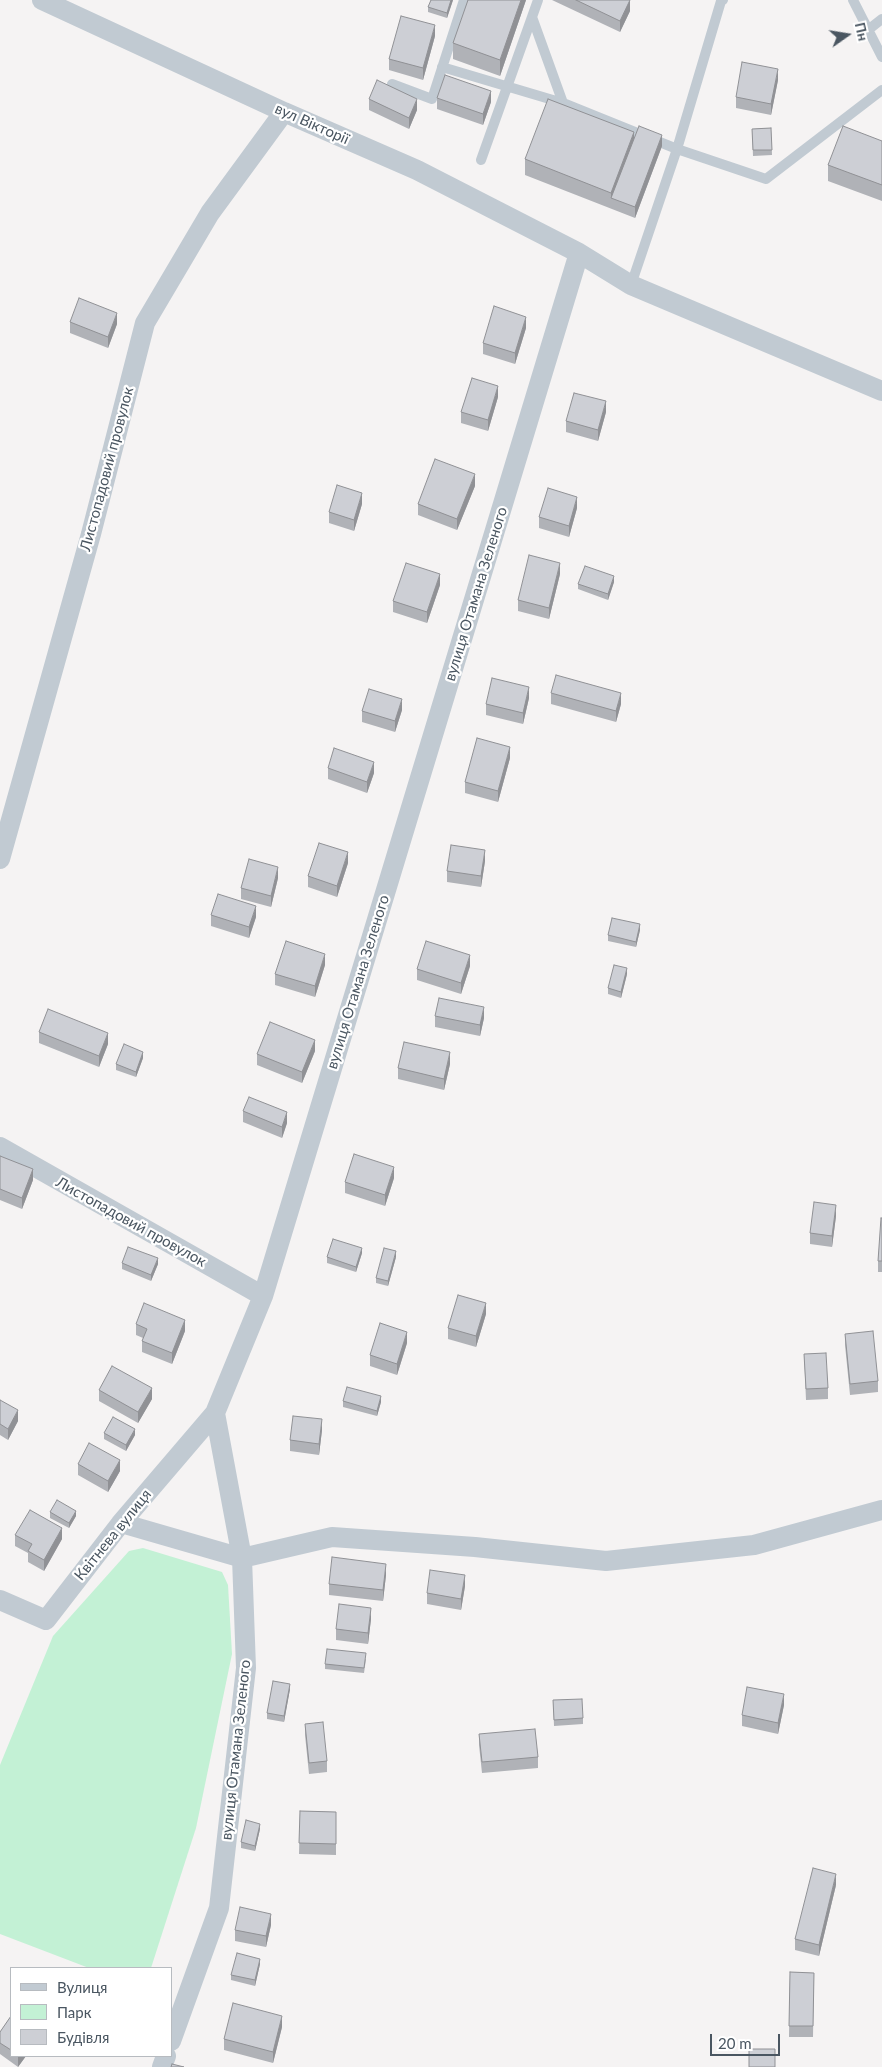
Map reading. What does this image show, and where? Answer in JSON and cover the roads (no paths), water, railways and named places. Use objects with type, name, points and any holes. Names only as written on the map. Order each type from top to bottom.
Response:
[{"type":"street","name":"вул Вікторії","points":[[42,0],[284,112],[417,170],[579,253]]},
{"type":"street","name":"Листопадовий провулок","points":[[0,858],[90,534],[145,323],[210,212],[284,112]]},
{"type":"street","points":[[579,253],[631,285],[882,391]]},
{"type":"street","name":"вулиця Отамана Зеленого","points":[[172,2037],[219,1908],[246,1668],[242,1558],[215,1413],[263,1296],[579,253]]},
{"type":"street","name":"Листопадовий провулок","points":[[0,1147],[90,1200],[263,1296]]},
{"type":"street","name":"Квітнева вулиця","points":[[0,1600],[46,1620],[121,1523],[215,1413]]},
{"type":"street","points":[[121,1523],[242,1558],[332,1537],[475,1547],[606,1561],[754,1545],[882,1510]]},
{"type":"lane","points":[[392,84],[432,99],[464,0]]},
{"type":"lane","points":[[481,160],[538,0]]},
{"type":"lane","points":[[631,285],[677,149],[721,1],[723,0]]},
{"type":"lane","points":[[853,0],[882,57]]},
{"type":"lane","points":[[532,17],[563,103]]},
{"type":"lane","points":[[868,30],[882,18]]},
{"type":"lane","points":[[442,68],[563,103],[677,149],[766,178],[882,90]]}]
